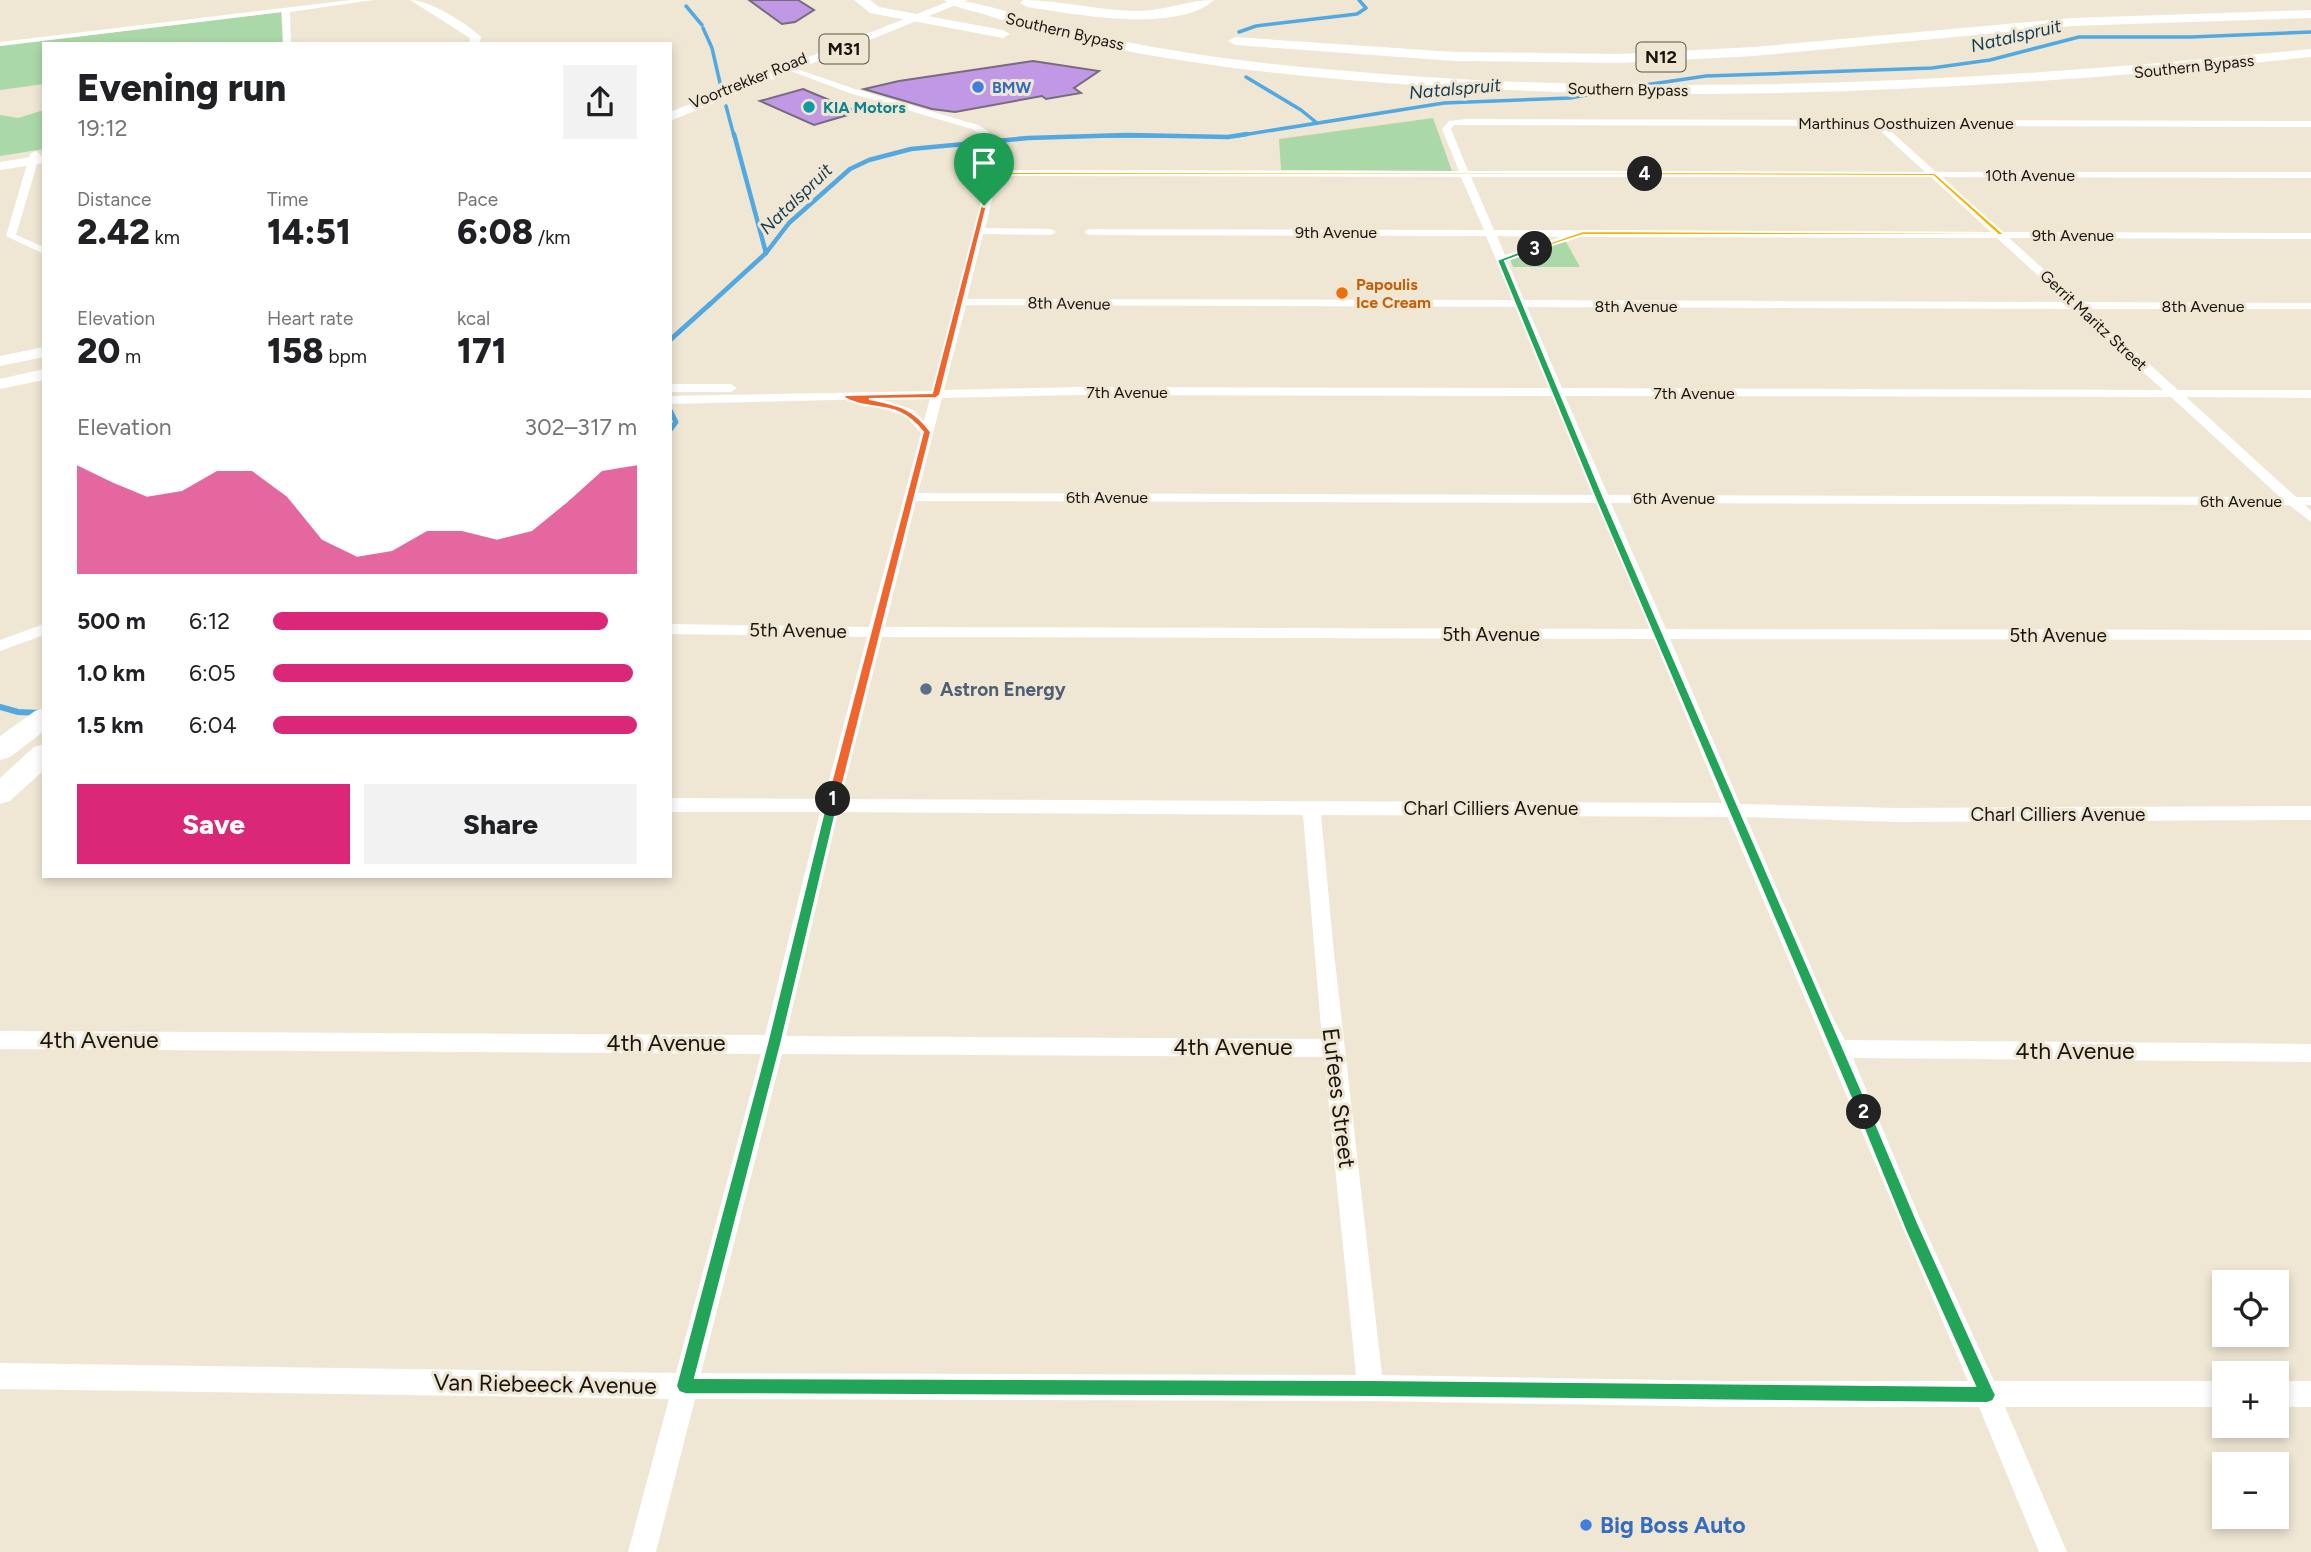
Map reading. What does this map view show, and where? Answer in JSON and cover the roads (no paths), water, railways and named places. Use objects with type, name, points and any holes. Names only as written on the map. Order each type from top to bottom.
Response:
[{"type":"highway","points":[[861,0],[883,16],[870,30]]},
{"type":"highway","name":"Southern Bypass","points":[[951,0],[1032,24],[1138,48],[1281,69],[1390,80],[1516,86],[1717,90],[1870,88],[2035,79],[2311,53]]},
{"type":"highway","points":[[1020,2],[1097,13],[1136,15],[1172,11],[1207,0]]},
{"type":"highway","name":"Southern Bypass","points":[[1020,2],[1144,29]]},
{"type":"highway","points":[[875,10],[948,25],[1208,65],[1291,75],[1390,80]]},
{"type":"highway","name":"Southern Bypass","points":[[1217,39],[1389,54],[1521,59],[1618,58],[1792,49],[2045,23],[2311,14]]},
{"type":"main road","name":"Voortrekker Road","points":[[752,84],[793,70],[911,17],[942,0]]},
{"type":"main road","name":"Voortrekker Road","points":[[752,84],[870,30],[934,12],[962,0]]},
{"type":"main road","points":[[672,123],[708,101],[752,84]]},
{"type":"main road","name":"Voortrekker Road","points":[[672,110],[708,101]]},
{"type":"main road","name":"Voortrekker Road","points":[[672,116],[708,101]]},
{"type":"main road","points":[[672,103],[708,101]]},
{"type":"main road","points":[[4,163],[38,162]]},
{"type":"main road","points":[[0,750],[42,718]]},
{"type":"main road","points":[[0,794],[42,756]]},
{"type":"street","points":[[0,44],[369,0]]},
{"type":"street","points":[[398,0],[455,33],[460,41]]},
{"type":"street","points":[[415,0],[470,32],[476,37],[475,42]]},
{"type":"street","points":[[286,10],[287,42]]},
{"type":"street","points":[[642,1552],[997,163],[997,153],[985,133],[969,125],[793,70]]},
{"type":"street","name":"Marthinus Oosthuizen Avenue","points":[[1466,173],[1447,132],[1447,125],[1458,122],[2311,124]]},
{"type":"street","name":"Gerrit Maritz Street","points":[[1877,123],[2311,518]]},
{"type":"street","points":[[38,162],[6,238],[42,250]]},
{"type":"street","name":"10th Avenue","points":[[993,173],[2311,175]]},
{"type":"street","points":[[1466,173],[1488,232],[1600,498],[2053,1552]]},
{"type":"street","points":[[978,231],[1051,232]]},
{"type":"street","name":"9th Avenue","points":[[1089,232],[2311,236]]},
{"type":"street","points":[[1522,232],[1539,239],[1543,246]]},
{"type":"street","name":"9th Avenue","points":[[1501,260],[1583,233]]},
{"type":"street","name":"8th Avenue","points":[[961,302],[2311,306]]},
{"type":"street","points":[[0,361],[39,352]]},
{"type":"street","points":[[0,384],[19,382],[42,374]]},
{"type":"street","points":[[672,388],[696,394]]},
{"type":"street","name":"7th Avenue","points":[[696,394],[846,397],[937,391]]},
{"type":"street","name":"7th Avenue","points":[[696,394],[937,391],[2311,394]]},
{"type":"street","points":[[672,400],[696,394]]},
{"type":"street","points":[[846,397],[897,407],[915,417],[927,432]]},
{"type":"street","name":"6th Avenue","points":[[912,496],[2311,501]]},
{"type":"street","name":"5th Avenue","points":[[672,629],[1034,634],[2311,635]]},
{"type":"street","points":[[0,646],[42,630]]},
{"type":"street","name":"Charl Cilliers Avenue","points":[[672,805],[1734,810],[1897,815],[2311,813]]},
{"type":"street","name":"Eufees Street","points":[[1311,807],[1332,1048],[1360,1260],[1370,1388]]},
{"type":"street","name":"4th Avenue","points":[[0,1040],[1332,1048]]},
{"type":"street","name":"4th Avenue","points":[[1839,1049],[2311,1053]]},
{"type":"street","name":"Van Riebeeck Avenue","points":[[0,1376],[685,1386],[1370,1388],[1987,1395],[2212,1394]]},
{"type":"street","points":[[2289,1394],[2311,1394]]},
{"type":"waterway","points":[[1239,32],[1256,26],[1357,14],[1366,8],[1359,0]]},
{"type":"waterway","points":[[686,6],[702,25]]},
{"type":"waterway","points":[[703,28],[712,48],[720,83]]},
{"type":"waterway","name":"Natalspruit","points":[[1638,86],[1706,76],[1932,68],[1990,60],[2079,37],[2191,37],[2311,32]]},
{"type":"waterway","points":[[1246,77],[1301,110],[1317,123]]},
{"type":"waterway","name":"Natalspruit","points":[[1236,136],[1444,103],[1570,98],[1609,91]]},
{"type":"waterway","points":[[726,106],[734,136]]},
{"type":"waterway","points":[[734,134],[766,253]]},
{"type":"waterway","name":"Natalspruit","points":[[766,253],[789,223],[850,169],[869,160],[911,149],[1028,138],[1127,135],[1228,137],[1247,134]]},
{"type":"waterway","name":"Natalspruit","points":[[1102,136],[1166,136]]},
{"type":"waterway","name":"Natalspruit","points":[[708,306],[766,253]]},
{"type":"waterway","name":"Natalspruit","points":[[672,338],[710,304]]},
{"type":"waterway","name":"Natalspruit","points":[[672,414],[676,422],[672,427]]},
{"type":"waterway","name":"Natalspruit","points":[[0,707],[18,712],[40,713]]},
{"type":"place","name":"BMW","points":[[978,87]]},
{"type":"place","name":"KIA Motors","points":[[809,107]]},
{"type":"place","name":"Papoulis Ice Cream","points":[[1342,293]]},
{"type":"place","name":"Astron Energy","points":[[926,689]]},
{"type":"place","name":"Big Boss Auto","points":[[1586,1525]]}]
